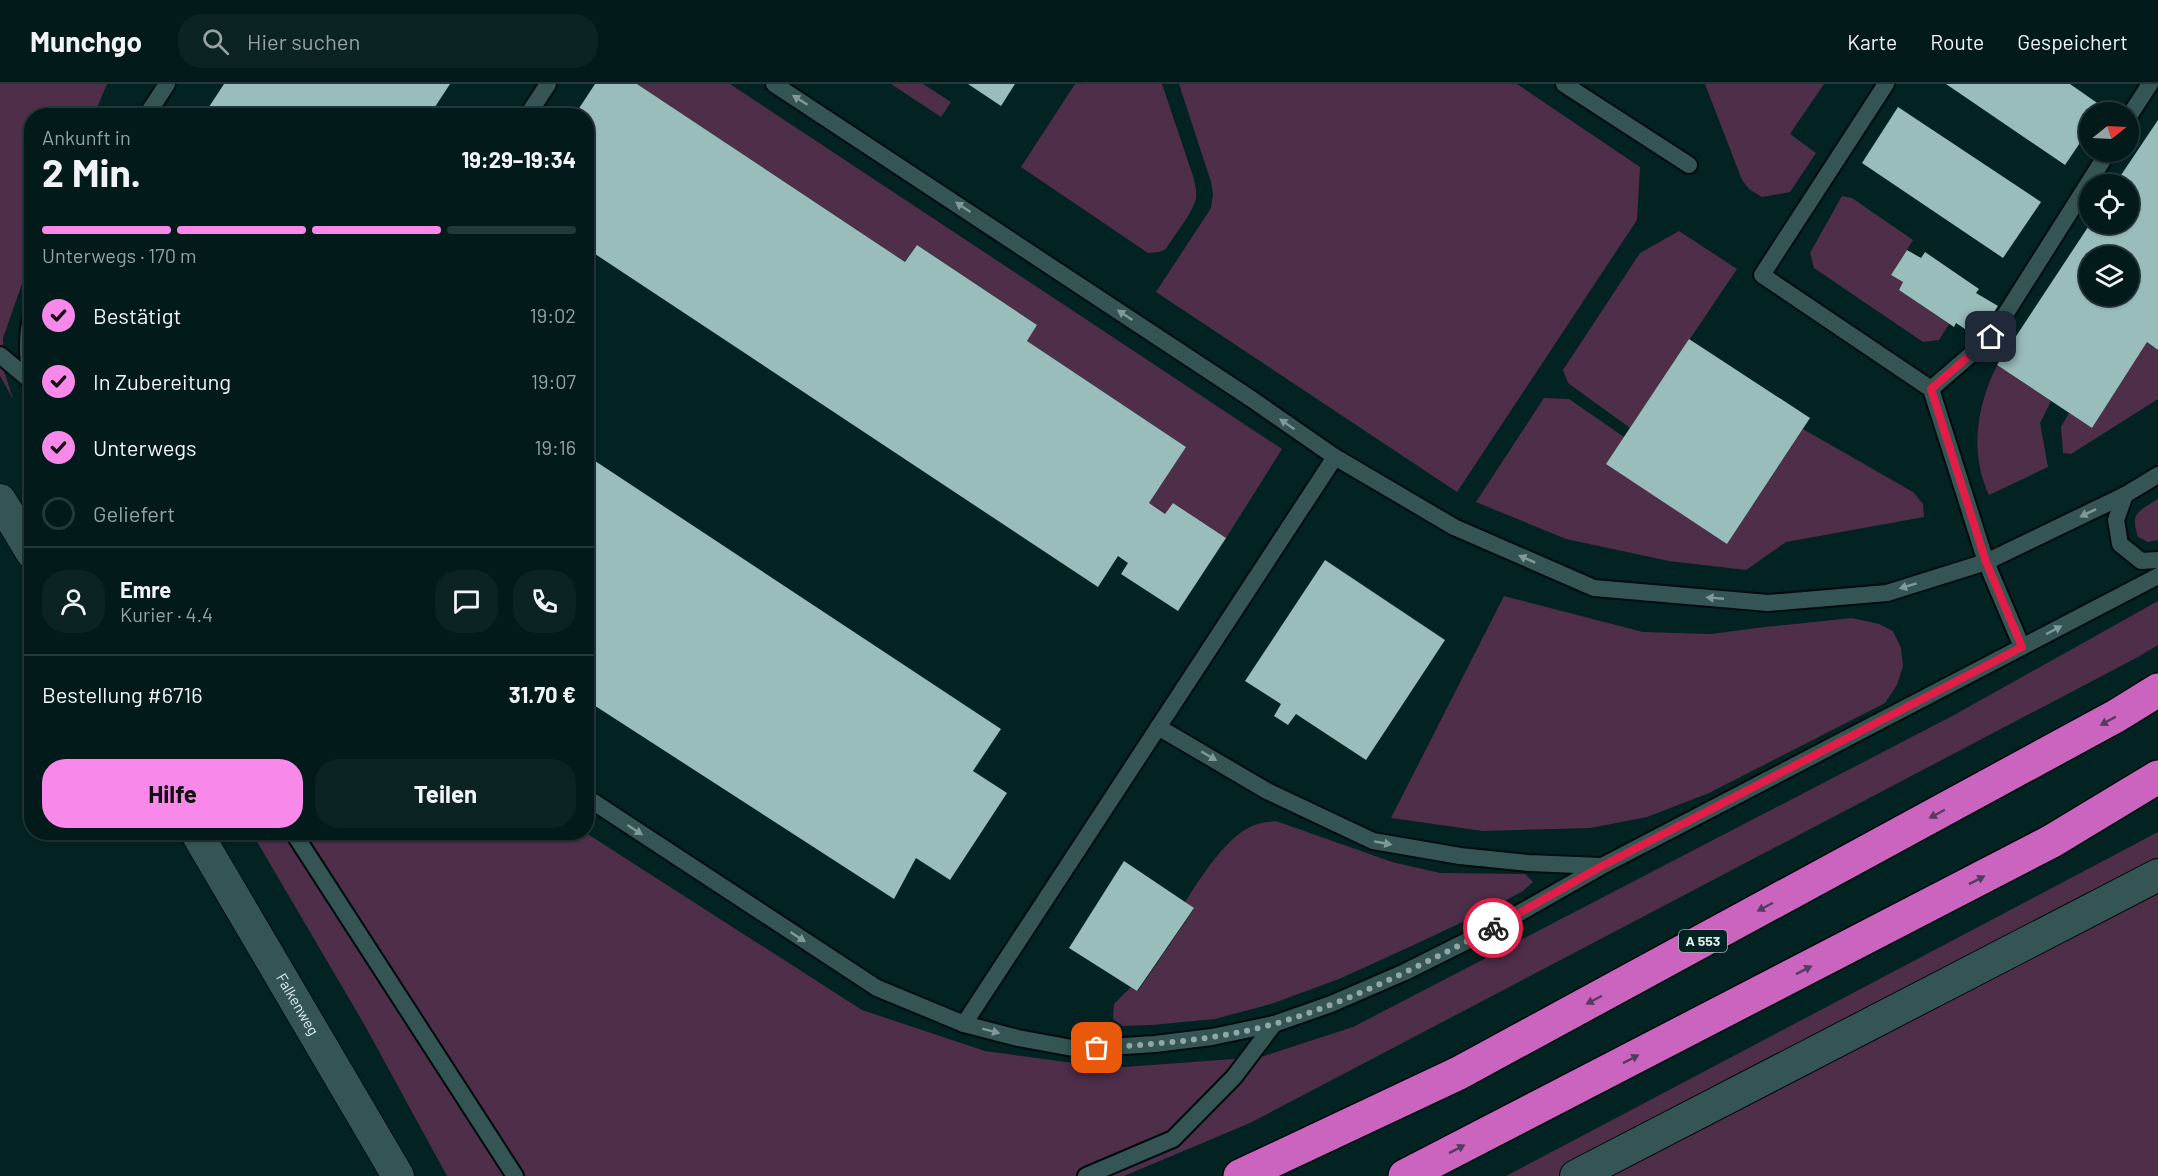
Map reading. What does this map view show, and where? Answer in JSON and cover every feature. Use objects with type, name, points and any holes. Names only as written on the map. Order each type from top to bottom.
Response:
[{"type":"highway","name":"A 553","points":[[1240,1176],[1459,1073],[2116,716],[2158,690]]},
{"type":"highway","points":[[1406,1176],[2052,841],[2158,777]]},
{"type":"street","points":[[0,500],[24,540]]},
{"type":"street","name":"Falkenweg","points":[[201,840],[398,1176]]},
{"type":"street","points":[[1576,1176],[2158,875]]},
{"type":"lane","points":[[151,108],[167,84]]},
{"type":"lane","points":[[532,108],[548,84]]},
{"type":"lane","points":[[775,84],[1240,392],[1335,458],[1454,527],[1594,588],[1768,603],[1887,593],[1986,562],[2125,495],[2158,475]]},
{"type":"lane","points":[[1564,84],[1689,165]]},
{"type":"lane","points":[[1886,84],[1762,275],[1931,389],[1986,562],[2022,647]]},
{"type":"lane","points":[[2138,102],[2150,84]]},
{"type":"lane","points":[[1931,389],[1991,337],[2102,162]]},
{"type":"lane","points":[[0,355],[24,375]]},
{"type":"lane","points":[[964,1024],[1335,458]]},
{"type":"lane","points":[[2125,495],[2116,520],[2120,544],[2141,561],[2158,560]]},
{"type":"lane","points":[[594,803],[877,988],[964,1024],[1018,1038],[1078,1049],[1155,1044],[1212,1037],[1274,1024],[1331,1004],[1405,972],[1493,928],[1602,866],[2158,576]]},
{"type":"lane","points":[[1158,727],[1267,790],[1373,841],[1460,856],[1528,863],[1602,866]]},
{"type":"lane","points":[[298,840],[515,1176]]},
{"type":"lane","points":[[1086,1176],[1173,1139],[1234,1077],[1274,1024]]},
{"type":"shaded area","points":[[0,84],[107,84],[97,108],[24,108],[24,270],[22,284],[3,338],[4,371],[13,399],[0,376]]},
{"type":"shaded area","points":[[637,84],[730,84],[1282,449],[1226,538],[1173,503],[1165,514],[1149,503],[1186,447],[1027,341],[1037,325],[917,245],[905,262]]},
{"type":"shaded area","points":[[891,84],[923,84],[951,102],[941,117]]},
{"type":"shaded area","points":[[1075,84],[1162,84],[1194,179],[1196,193],[1191,210],[1166,249],[1148,253],[1021,167]]},
{"type":"shaded area","points":[[1179,84],[1517,84],[1640,167],[1637,220],[1457,492],[1156,292],[1211,208],[1213,194]]},
{"type":"shaded area","points":[[1705,84],[1824,84],[1790,134],[1816,153],[1790,192],[1762,197],[1749,189],[1742,180]]},
{"type":"shaded area","points":[[1842,196],[1852,198],[1913,240],[1891,275],[1903,282],[1899,290],[1949,324],[1939,340],[1923,342],[1814,268],[1810,253]]},
{"type":"shaded area","points":[[1679,231],[1737,269],[1630,428],[1568,383],[1563,370],[1640,253]]},
{"type":"shaded area","points":[[2147,342],[2158,350],[2158,399],[2071,454],[2063,453],[2061,427],[2069,413],[2092,428]]},
{"type":"shaded area","points":[[1997,365],[2051,401],[2040,423],[2048,467],[1989,495],[1979,462],[1978,429],[1984,397]]},
{"type":"shaded area","points":[[1544,398],[1569,399],[1624,437],[1727,544],[1803,429],[1913,492],[1923,504],[1924,517],[1786,542],[1746,570],[1669,561],[1566,539],[1476,502]]},
{"type":"shaded area","points":[[2158,499],[2158,540],[2148,542],[2138,537],[2136,517],[2141,510]]},
{"type":"shaded area","points":[[1504,596],[1643,632],[1711,634],[1852,618],[1879,624],[1893,631],[1901,648],[1903,666],[1897,685],[1885,703],[1709,793],[1647,817],[1590,828],[1483,831],[1391,818]]},
{"type":"shaded area","points":[[2158,601],[2158,645],[2138,657],[1250,1123],[1124,1176],[447,1176],[364,1024],[256,840],[594,840],[594,838],[862,1010],[985,1051],[1110,1068],[1261,1057],[1353,1027],[1956,714]]},
{"type":"shaded area","points":[[1276,821],[1392,862],[1440,873],[1525,874],[1533,882],[1523,891],[1488,910],[1418,943],[1339,979],[1271,1004],[1215,1019],[1152,1025],[1123,1026],[1113,1019],[1114,1004],[1131,987],[1138,991],[1194,909],[1185,902],[1216,857],[1247,828],[1260,823]]},
{"type":"shaded area","points":[[2158,832],[2158,1176],[1506,1176]]},
{"type":"building","points":[[224,84],[450,84],[434,108],[208,108]]},
{"type":"building","points":[[595,84],[637,84],[905,262],[917,245],[1037,325],[1027,341],[1186,447],[1149,503],[1165,514],[1173,503],[1226,538],[1178,611],[1121,574],[1128,563],[1118,556],[1098,587],[594,253],[594,108],[579,108]]},
{"type":"building","points":[[968,84],[1015,84],[1001,106]]},
{"type":"building","points":[[1946,84],[2070,84],[2096,102],[2079,102],[2079,144],[2065,165]]},
{"type":"building","points":[[1898,107],[2041,202],[2003,258],[1862,163]]},
{"type":"building","points":[[2158,120],[2158,350],[2147,342],[2092,428],[1997,365],[2083,234],[2139,234],[2139,174],[2122,174],[2130,162],[2139,162],[2139,148]]},
{"type":"building","points":[[1907,250],[1921,258],[1925,252],[1979,289],[1976,293],[1998,306],[1977,337],[1956,323],[1954,327],[1899,290],[1903,282],[1891,275]]},
{"type":"building","points":[[1689,339],[1810,418],[1727,544],[1606,464]]},
{"type":"building","points":[[594,460],[1001,729],[973,771],[1007,793],[950,880],[916,858],[894,899],[594,705]]},
{"type":"building","points":[[1325,560],[1445,640],[1366,760],[1296,714],[1288,725],[1274,716],[1281,704],[1245,681]]},
{"type":"building","points":[[1124,861],[1194,908],[1137,991],[1069,948]]},
{"type":"way so far","points":[[1097,1048],[1212,1037],[1274,1024],[1331,1004],[1387,980],[1493,928]]},
{"type":"route","points":[[1493,928],[1602,866],[2022,647],[1986,562],[1931,389],[1991,337]]}]
